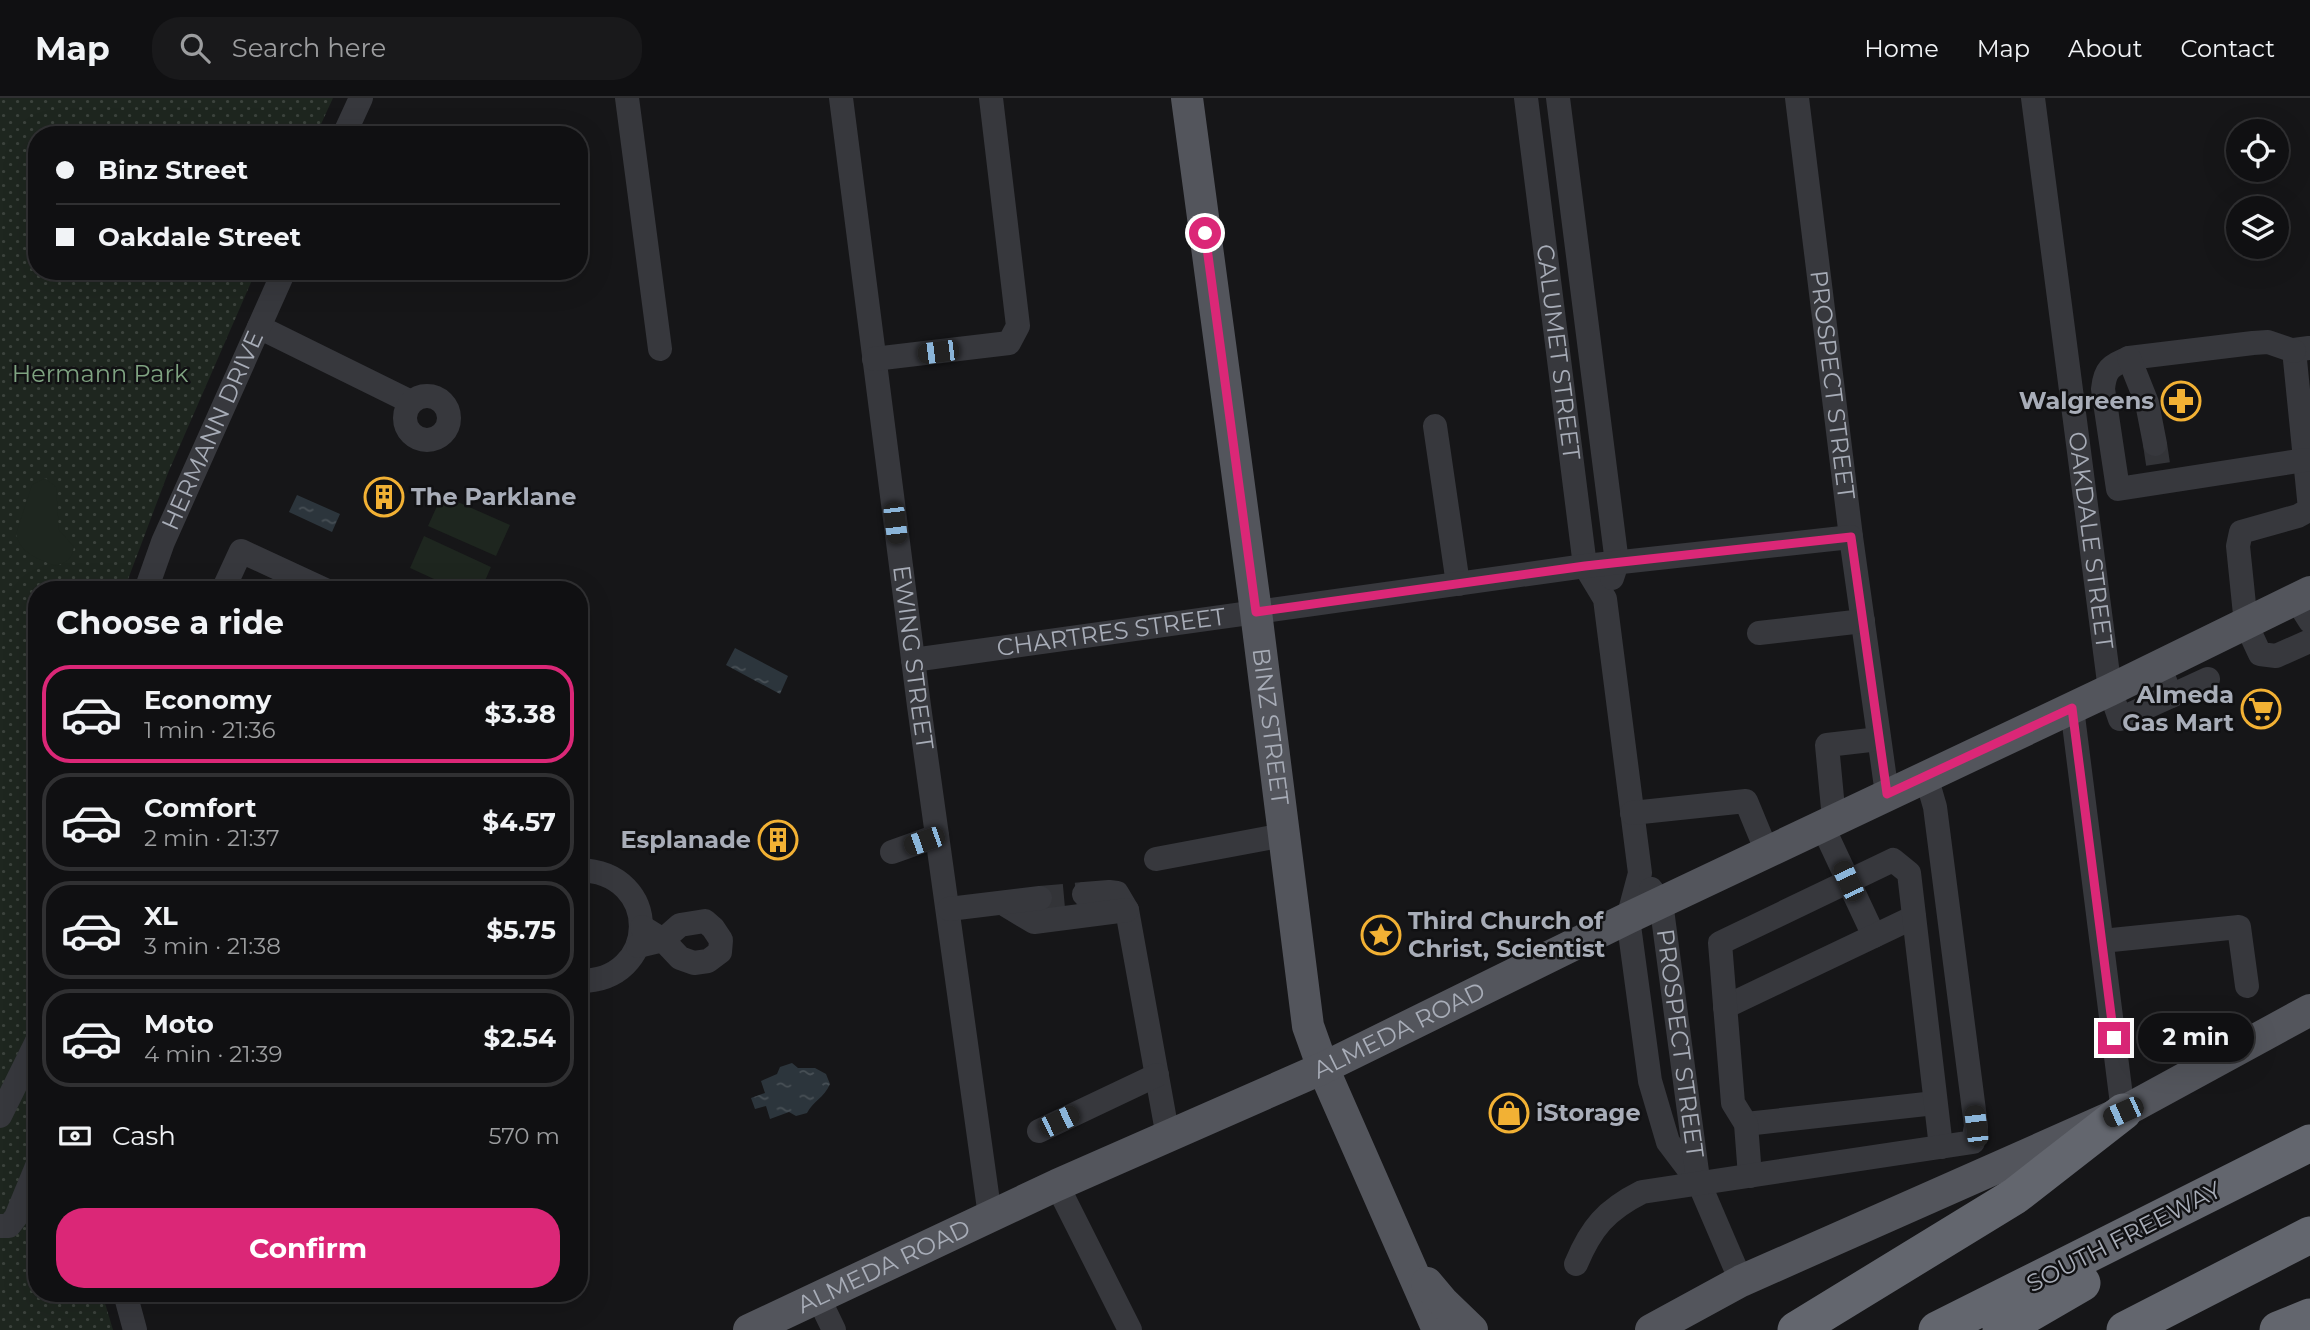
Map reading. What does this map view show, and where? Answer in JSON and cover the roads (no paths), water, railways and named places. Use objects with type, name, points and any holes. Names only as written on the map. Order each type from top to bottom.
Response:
[{"type":"highway","points":[[1796,1330],[2015,1196],[2123,1112]]},
{"type":"highway","name":"SOUTH FREEWAY","points":[[1937,1330],[2310,1143]]},
{"type":"highway","points":[[2001,1330],[2310,1151]]},
{"type":"highway","points":[[2125,1330],[2310,1235]]},
{"type":"highway","points":[[2278,1330],[2310,1317]]},
{"type":"main road","name":"BINZ STREET","points":[[1187,98],[1308,1026],[1323,1068],[1438,1330]]},
{"type":"main road","name":"ALMEDA ROAD","points":[[749,1330],[1057,1185],[1323,1068],[1661,902],[2246,624],[2305,604]]},
{"type":"main road","points":[[1651,1330],[1741,1281],[2123,1112],[2310,1010]]},
{"type":"main road","points":[[1406,1255],[1415,1330]]},
{"type":"main road","points":[[1406,1255],[1443,1302],[1472,1330]]},
{"type":"street","points":[[348,126],[361,98]]},
{"type":"street","points":[[627,98],[660,349]]},
{"type":"street","name":"EWING STREET","points":[[841,98],[913,660],[990,1216]]},
{"type":"street","points":[[874,359],[1009,343],[1018,326],[991,98]]},
{"type":"street","name":"CALUMET STREET","points":[[1526,98],[1585,566],[1605,598],[1633,813],[1640,873],[1628,918]]},
{"type":"street","name":"CALUMET STREET","points":[[1558,98],[1617,563],[1605,598]]},
{"type":"street","name":"PROSPECT STREET","points":[[1797,98],[1851,537],[1887,794]]},
{"type":"street","name":"OAKDALE STREET","points":[[2033,98],[2110,690],[2120,719],[2171,696]]},
{"type":"street","name":"HERMANN DRIVE","points":[[149,581],[163,542],[280,280]]},
{"type":"street","points":[[259,327],[411,402]]},
{"type":"street","points":[[2118,489],[2103,389],[2104,375],[2113,365],[2129,358],[2253,343],[2269,342],[2302,349],[2305,460],[2310,509],[2298,516],[2241,532],[2238,546],[2246,624],[2260,654],[2276,656],[2310,640]]},
{"type":"street","points":[[2129,358],[2147,403],[2157,463]]},
{"type":"street","points":[[1434,426],[1458,584]]},
{"type":"street","points":[[2085,495],[2118,489],[2157,463],[2305,460]]},
{"type":"street","name":"CHARTRES STREET","points":[[913,660],[1585,566],[1851,537]]},
{"type":"street","points":[[227,581],[241,551],[306,581]]},
{"type":"street","points":[[1759,633],[1863,621]]},
{"type":"street","points":[[2159,666],[2171,696],[2208,679]]},
{"type":"street","points":[[2072,708],[2123,1112]]},
{"type":"street","points":[[1874,936],[1848,881],[1828,822],[1827,745],[1879,739]]},
{"type":"street","points":[[1576,1264],[1585,1243],[1602,1218],[1621,1203],[1643,1192],[1973,1142],[1976,1126],[1939,835],[1935,807],[1926,776]]},
{"type":"street","points":[[1633,813],[1745,801],[1767,852]]},
{"type":"street","points":[[1156,859],[1284,835]]},
{"type":"street","points":[[892,852],[937,836]]},
{"type":"street","points":[[1750,1176],[1746,1124],[1733,1103],[1720,943],[1893,860],[1909,873],[1941,1147]]},
{"type":"street","points":[[588,871],[615,878],[629,891],[639,908],[640,936],[628,962],[613,975],[588,981]]},
{"type":"street","name":"CALUMET STREET","points":[[1640,873],[1661,902]]},
{"type":"street","points":[[1084,894],[1117,893],[1127,910],[1168,1137]]},
{"type":"street","points":[[949,909],[1040,898]]},
{"type":"street","name":"PROSPECT STREET","points":[[1661,902],[1699,1183]]},
{"type":"street","points":[[1004,904],[1034,922],[1127,910]]},
{"type":"street","points":[[1726,1007],[1914,917]]},
{"type":"street","name":"PROSPECT STREET","points":[[1628,918],[1650,1081],[1668,1142],[1699,1183],[1741,1281]]},
{"type":"street","points":[[640,936],[663,940],[680,958],[694,963],[708,961],[732,939],[705,921],[680,925],[663,940]]},
{"type":"street","points":[[2102,941],[2239,927],[2246,986]]},
{"type":"street","points":[[0,1116],[28,1059]]},
{"type":"street","points":[[1039,1130],[1157,1075]]},
{"type":"street","points":[[1746,1124],[1935,1103]]},
{"type":"street","points":[[1057,1185],[1130,1330]]},
{"type":"street","points":[[0,1226],[9,1226],[16,1217],[28,1188]]},
{"type":"street","points":[[818,1297],[834,1330]]},
{"type":"street","points":[[127,1302],[135,1330]]},
{"type":"water","points":[[297,495],[340,514],[332,532],[289,512]]},
{"type":"water","points":[[735,648],[788,676],[780,694],[726,665]]},
{"type":"water","points":[[792,1063],[798,1068],[815,1068],[826,1074],[830,1084],[807,1113],[796,1116],[789,1112],[770,1119],[766,1106],[755,1109],[751,1098],[765,1093],[761,1081],[777,1074],[780,1067]]},
{"type":"tunnel","points":[[2155,444],[2158,464]]},
{"type":"tunnel","points":[[1040,898],[1084,894]]},
{"type":"place","name":"Walgreens","points":[[2181,401]]},
{"type":"place","name":"The Parklane","points":[[384,497]]},
{"type":"place","name":"Almeda Gas Mart","points":[[2261,709]]},
{"type":"place","name":"Esplanade","points":[[778,840]]},
{"type":"place","name":"Third Church of Christ, Scientist","points":[[1381,935]]},
{"type":"place","name":"iStorage","points":[[1509,1113]]},
{"type":"park label","name":"Hermann Park","points":[[100,374]]}]
